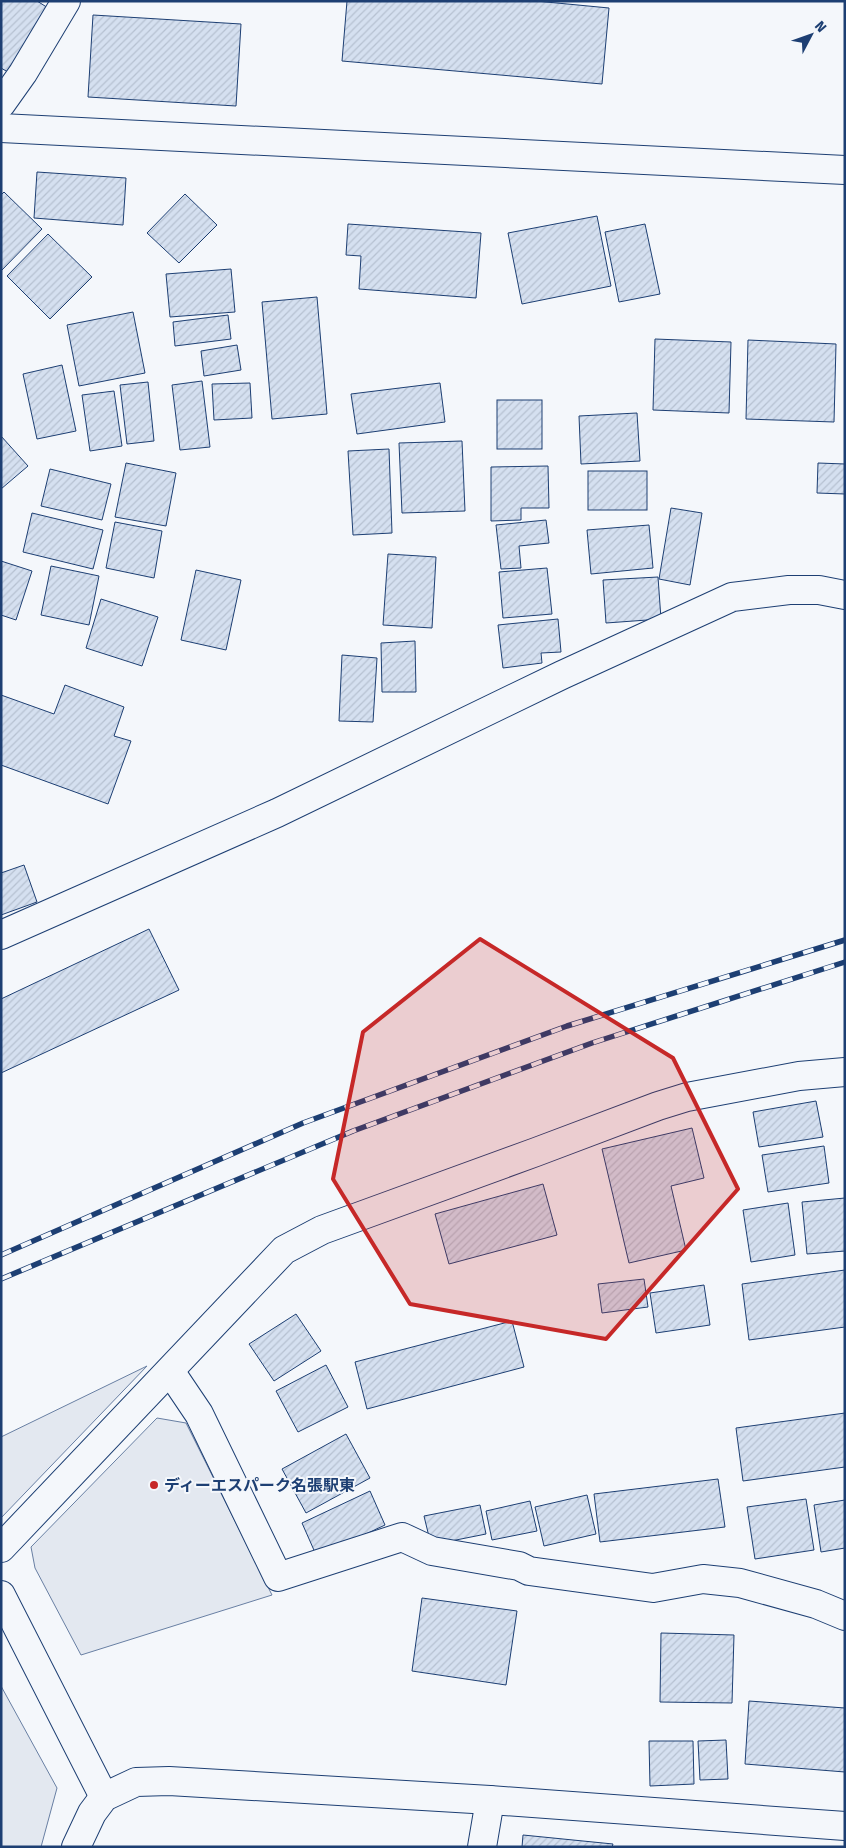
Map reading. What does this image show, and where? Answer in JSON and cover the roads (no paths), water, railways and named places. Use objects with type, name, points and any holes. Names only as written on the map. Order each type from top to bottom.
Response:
[{"type":"street","points":[[1,104],[23,73],[66,1]]},
{"type":"street","points":[[1,128],[845,170]]},
{"type":"street","points":[[1,935],[277,814],[562,675],[732,597],[789,590],[819,590],[845,595]]},
{"type":"street","points":[[1,1548],[284,1250],[322,1230],[658,1106],[687,1097],[799,1076],[845,1072]]},
{"type":"street","points":[[170,1371],[199,1414],[278,1577],[402,1538],[432,1551],[519,1566],[529,1571],[653,1588],[703,1578],[740,1583],[816,1604],[845,1616]]},
{"type":"street","points":[[1,1595],[104,1797]]},
{"type":"street","points":[[76,1847],[92,1813],[104,1797],[136,1782],[168,1781],[490,1800],[845,1826]]},
{"type":"street","points":[[482,1847],[490,1800]]},
{"type":"railway","points":[[1,1255],[303,1123],[567,1026],[845,940]]},
{"type":"railway","points":[[1,1279],[353,1131],[592,1043],[845,962]]},
{"type":"place","name":"ディーエスパーク名張駅東","points":[[154,1485]]}]
